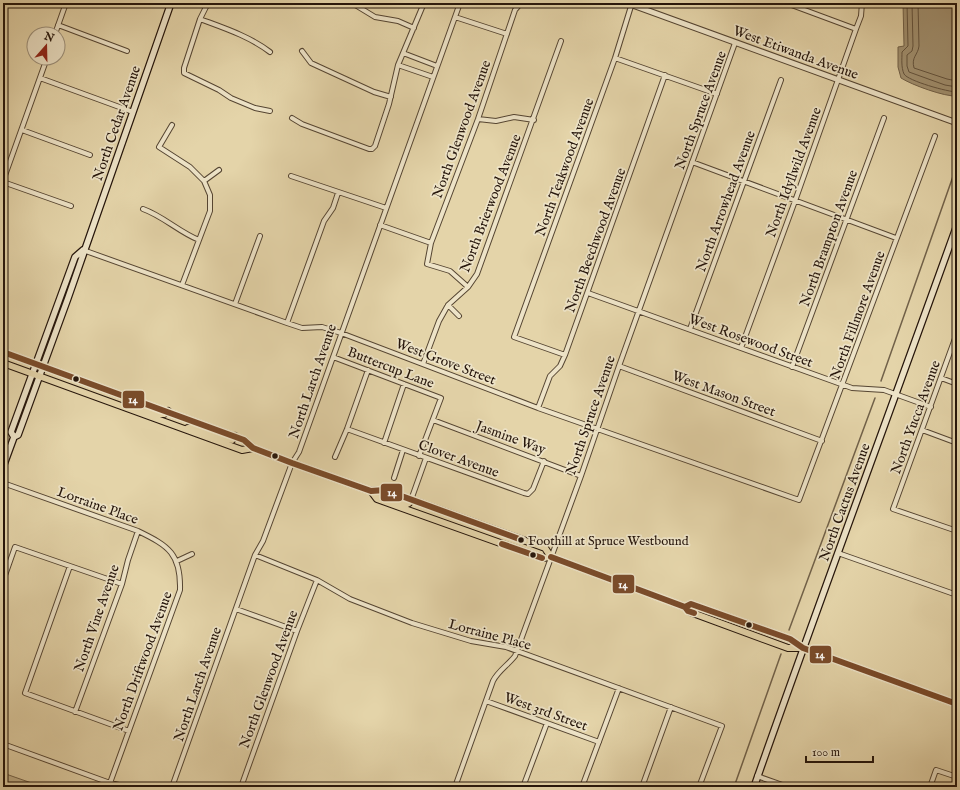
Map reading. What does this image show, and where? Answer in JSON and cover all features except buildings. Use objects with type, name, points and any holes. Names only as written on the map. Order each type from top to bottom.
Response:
[{"type":"main road","name":"North Cedar Avenue","points":[[3,467],[14,436],[18,435],[68,298],[171,3]]},
{"type":"main road","name":"North Cactus Avenue","points":[[754,787],[957,224]]},
{"type":"main road","name":"North Cedar Avenue","points":[[14,436],[11,432],[75,257],[84,250]]},
{"type":"main road","points":[[68,298],[64,295],[71,278],[70,271]]},
{"type":"main road","points":[[3,352],[235,436],[244,440],[252,448],[292,463],[371,491],[385,490],[545,548],[551,557]]},
{"type":"main road","points":[[3,363],[242,450],[252,448]]},
{"type":"main road","points":[[122,406],[135,406],[158,414],[164,414],[168,411]]},
{"type":"main road","points":[[184,429],[193,428],[232,440],[235,436]]},
{"type":"main road","points":[[371,491],[377,499],[542,558],[551,557],[685,607],[691,604],[712,611],[790,640],[803,648],[957,704]]},
{"type":"street","points":[[3,7],[4,3]]},
{"type":"street","points":[[66,3],[58,25],[127,52]]},
{"type":"street","points":[[208,3],[200,19],[184,68],[184,73],[219,90],[231,98],[255,108],[270,111]]},
{"type":"street","points":[[352,3],[375,16],[398,21],[414,28]]},
{"type":"street","points":[[292,118],[302,124],[369,150],[372,149],[375,146],[391,97],[398,65],[424,3]]},
{"type":"street","name":"North Larch Avenue","points":[[172,787],[255,555],[264,541],[292,463],[299,452],[460,3]]},
{"type":"street","name":"North Glenwood Avenue","points":[[468,287],[450,271],[427,264],[431,243],[478,119],[515,10],[521,3]]},
{"type":"street","points":[[786,3],[856,29]]},
{"type":"street","name":"North Idyllwild Avenue","points":[[741,348],[861,16],[862,3]]},
{"type":"street","name":"West Etiwanda Avenue","points":[[630,4],[957,123]]},
{"type":"street","name":"North Teakwood Avenue","points":[[565,355],[514,337],[615,58],[630,4]]},
{"type":"street","points":[[455,17],[507,34]]},
{"type":"street","points":[[200,19],[234,31],[270,52]]},
{"type":"street","name":"North Brierwood Avenue","points":[[423,364],[439,321],[448,305],[468,287],[478,274],[561,41]]},
{"type":"street","name":"North Spruce Avenue","points":[[455,787],[496,676],[512,660],[517,651],[598,429],[619,366],[735,43]]},
{"type":"street","points":[[302,51],[311,63],[374,92],[391,97]]},
{"type":"street","points":[[403,53],[437,66]]},
{"type":"street","points":[[615,58],[717,94]]},
{"type":"street","points":[[398,65],[433,77]]},
{"type":"street","points":[[44,66],[3,181],[71,206]]},
{"type":"street","name":"North Beechwood Avenue","points":[[538,408],[550,376],[560,366],[565,355],[665,75]]},
{"type":"street","points":[[40,78],[133,112]]},
{"type":"street","name":"North Arrowhead Avenue","points":[[690,329],[781,80]]},
{"type":"street","points":[[478,119],[496,121],[514,117],[534,120]]},
{"type":"street","name":"North Brampton Avenue","points":[[792,366],[884,118]]},
{"type":"street","points":[[172,125],[158,147],[190,166],[204,181],[210,195],[210,211],[182,285]]},
{"type":"street","points":[[22,130],[90,155]]},
{"type":"street","name":"North Fillmore Avenue","points":[[800,500],[935,136]]},
{"type":"street","points":[[692,162],[896,238]]},
{"type":"street","points":[[204,181],[219,170]]},
{"type":"street","points":[[291,176],[386,208]]},
{"type":"street","points":[[287,323],[324,221],[333,208],[338,193]]},
{"type":"street","points":[[143,209],[153,213],[186,235],[199,240]]},
{"type":"street","points":[[380,225],[431,243]]},
{"type":"street","points":[[235,304],[260,236]]},
{"type":"street","name":"West Grove Street","points":[[84,250],[302,328],[322,327],[341,333],[538,408],[800,500]]},
{"type":"street","name":"West Rosewood Street","points":[[588,293],[843,385],[859,390],[880,389],[931,407]]},
{"type":"street","points":[[448,305],[460,316]]},
{"type":"street","name":"North Yucca Avenue","points":[[956,530],[893,509],[957,333]]},
{"type":"street","name":"Buttercup Lane","points":[[333,357],[441,398],[433,420]]},
{"type":"street","name":"West Mason Street","points":[[619,366],[822,441]]},
{"type":"street","points":[[335,457],[348,429],[368,370]]},
{"type":"street","points":[[941,378],[957,384]]},
{"type":"street","points":[[384,443],[404,384]]},
{"type":"street","points":[[420,456],[433,420]]},
{"type":"street","name":"Jasmine Way","points":[[433,420],[581,476]]},
{"type":"street","name":"Clover Avenue","points":[[348,429],[528,494],[533,489],[544,461]]},
{"type":"street","points":[[922,430],[957,443]]},
{"type":"street","points":[[394,478],[403,450]]},
{"type":"street","points":[[411,500],[426,458]]},
{"type":"street","name":"Lorraine Place","points":[[3,483],[138,531],[156,540],[166,548],[177,561]]},
{"type":"street","points":[[956,530],[957,522]]},
{"type":"street","name":"North Vine Avenue","points":[[75,712],[122,584],[138,531]]},
{"type":"street","points":[[3,581],[15,546],[122,584]]},
{"type":"street","points":[[838,553],[957,595]]},
{"type":"street","points":[[177,561],[192,554]]},
{"type":"street","name":"Lorraine Place","points":[[255,555],[318,580],[350,599],[412,623],[471,641],[506,647],[722,726],[699,787]]},
{"type":"street","name":"North Driftwood Avenue","points":[[110,783],[180,590],[180,576],[177,561]]},
{"type":"street","points":[[70,566],[25,693],[129,731]]},
{"type":"street","name":"North Glenwood Avenue","points":[[241,787],[297,631],[318,580]]},
{"type":"street","points":[[236,608],[297,631]]},
{"type":"street","points":[[582,787],[619,688]]},
{"type":"street","name":"West 3rd Street","points":[[486,701],[599,742]]},
{"type":"street","points":[[642,787],[671,707]]},
{"type":"street","points":[[523,787],[547,723]]},
{"type":"street","points":[[3,744],[110,783],[128,787]]},
{"type":"street","points":[[930,787],[936,770],[957,777]]},
{"type":"street","points":[[757,776],[788,787]]},
{"type":"shaded area","points":[[3,773],[43,787],[3,787]]},
{"type":"water","points":[[903,3],[957,3],[957,96],[945,95],[929,90],[901,78],[898,67],[898,47],[904,46]]},
{"type":"waterway","points":[[881,381],[957,165]]},
{"type":"waterway","points":[[789,630],[875,398]]},
{"type":"waterway","points":[[734,787],[781,654]]},
{"type":"transit line","name":"14","points":[[3,352],[244,440],[253,448],[292,463],[371,491],[385,490],[522,540]]},
{"type":"transit line","name":"14","points":[[502,544],[542,558]]},
{"type":"transit line","name":"14","points":[[551,557],[685,607],[688,611],[694,613]]},
{"type":"transit line","name":"14","points":[[685,607],[691,604],[790,639],[803,648],[957,704]]},
{"type":"place","name":"Foothill at Spruce Westbound","points":[[521,540]]}]
